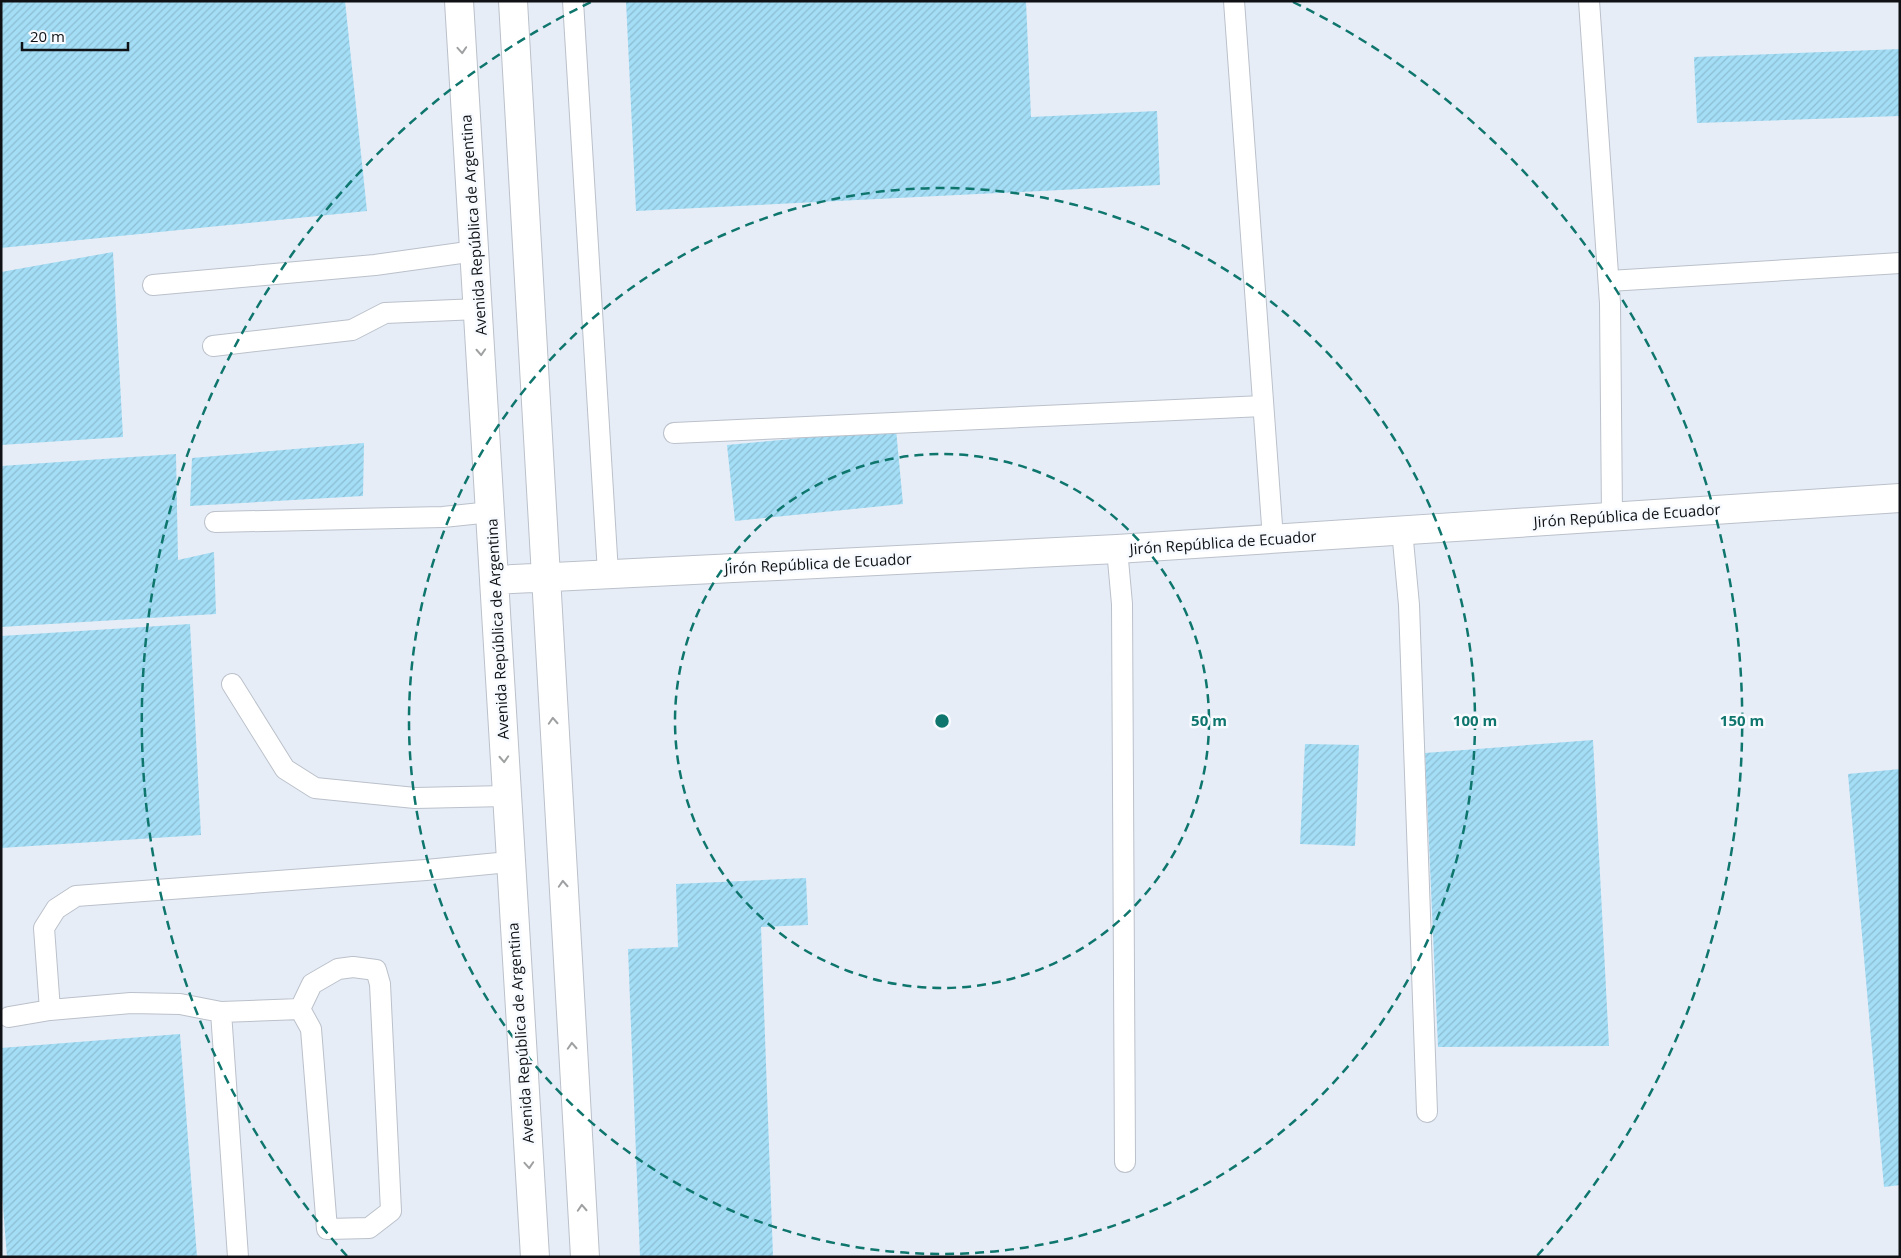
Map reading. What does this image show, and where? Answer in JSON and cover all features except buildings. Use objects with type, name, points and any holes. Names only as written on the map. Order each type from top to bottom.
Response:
[{"type":"main road","name":"Avenida República de Argentina","points":[[459,1],[495,580],[509,862],[535,1257]]},
{"type":"main road","points":[[513,1],[584,1257]]},
{"type":"main road","name":"Jirón República de Ecuador","points":[[495,580],[1117,549],[1612,515],[1900,498]]},
{"type":"lane","points":[[573,1],[608,574]]},
{"type":"lane","points":[[1234,1],[1273,539]]},
{"type":"lane","points":[[1590,1],[1609,281],[1612,515]]},
{"type":"lane","points":[[153,285],[375,265],[475,251]]},
{"type":"lane","points":[[1609,281],[1900,264]]},
{"type":"lane","points":[[213,346],[352,330],[385,313],[478,309]]},
{"type":"lane","points":[[674,433],[1263,406]]},
{"type":"lane","points":[[215,522],[443,516],[491,512]]},
{"type":"lane","points":[[1402,530],[1409,606],[1427,1112]]},
{"type":"lane","points":[[1117,549],[1122,604],[1125,1162]]},
{"type":"lane","points":[[232,684],[285,769],[315,788],[415,798],[506,796]]},
{"type":"lane","points":[[50,1010],[44,928],[56,909],[76,896],[509,862]]},
{"type":"lane","points":[[353,967],[376,970],[380,984],[391,1211],[369,1228],[328,1229],[312,1030],[300,1009],[312,984],[338,969],[353,967]]},
{"type":"lane","points":[[9,1017],[50,1010],[131,1003],[180,1004],[221,1012],[300,1009]]},
{"type":"lane","points":[[221,1012],[238,1257]]}]
